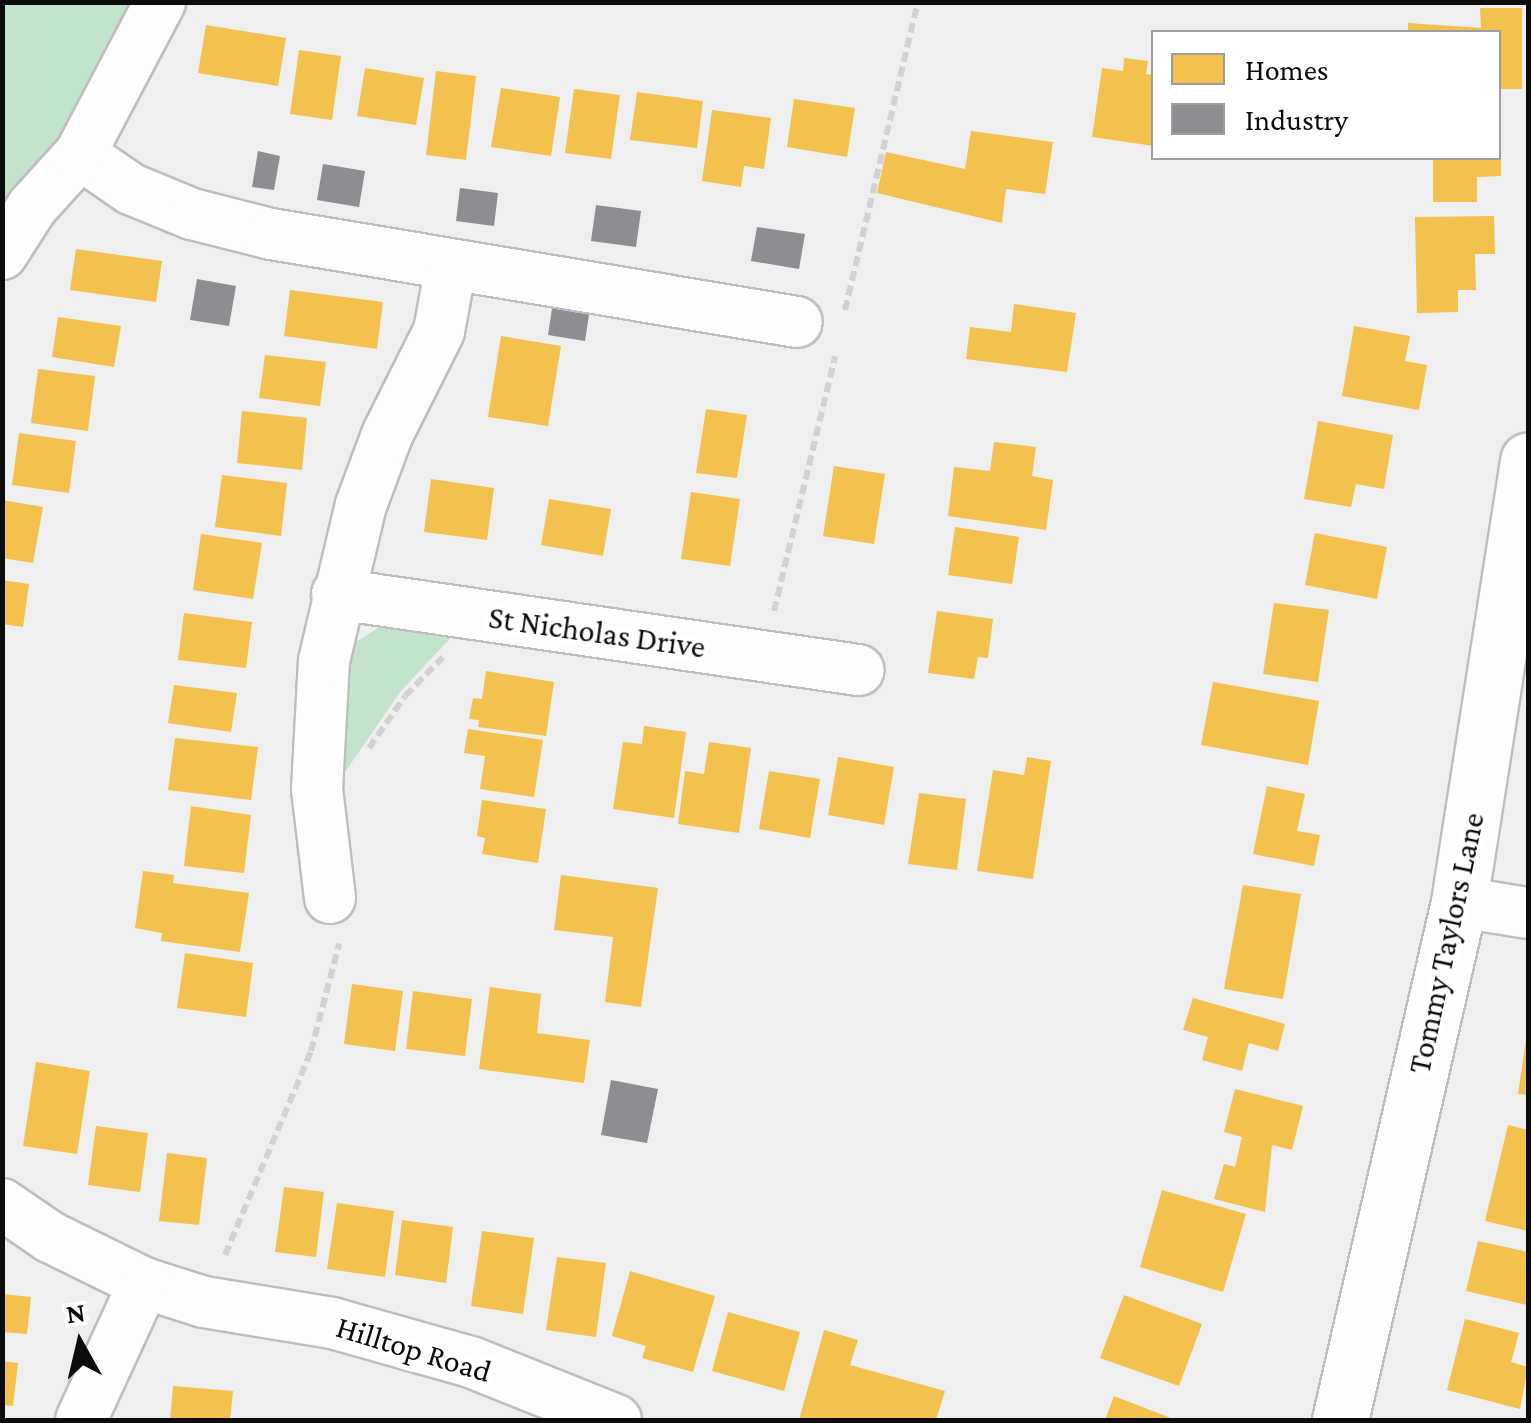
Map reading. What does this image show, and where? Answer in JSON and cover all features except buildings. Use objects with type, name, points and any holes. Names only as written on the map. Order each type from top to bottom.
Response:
[{"type":"street","points":[[2,254],[32,207],[80,154],[160,2]]},
{"type":"street","points":[[80,154],[132,189],[192,214],[451,266],[797,322]]},
{"type":"street","points":[[330,898],[316,723],[337,594],[387,434],[439,331],[451,266]]},
{"type":"street","name":"Tommy Taylors Lane","points":[[1340,1420],[1459,902],[1528,460]]},
{"type":"street","name":"St Nicholas Drive","points":[[337,594],[858,670]]},
{"type":"street","points":[[1459,902],[1528,913]]},
{"type":"street","name":"Hilltop Road","points":[[2,1204],[50,1237],[144,1284],[204,1302],[332,1322],[401,1342],[616,1420]]},
{"type":"street","points":[[81,1420],[144,1284]]},
{"type":"path","points":[[321,819],[405,696],[482,615]]},
{"type":"path","points":[[204,1302],[311,1051],[339,951],[340,924],[330,898]]},
{"type":"green space","points":[[3,3],[160,3],[3,254]]},
{"type":"green space","points":[[387,622],[458,630],[401,691],[343,775],[345,660],[356,642]]}]
